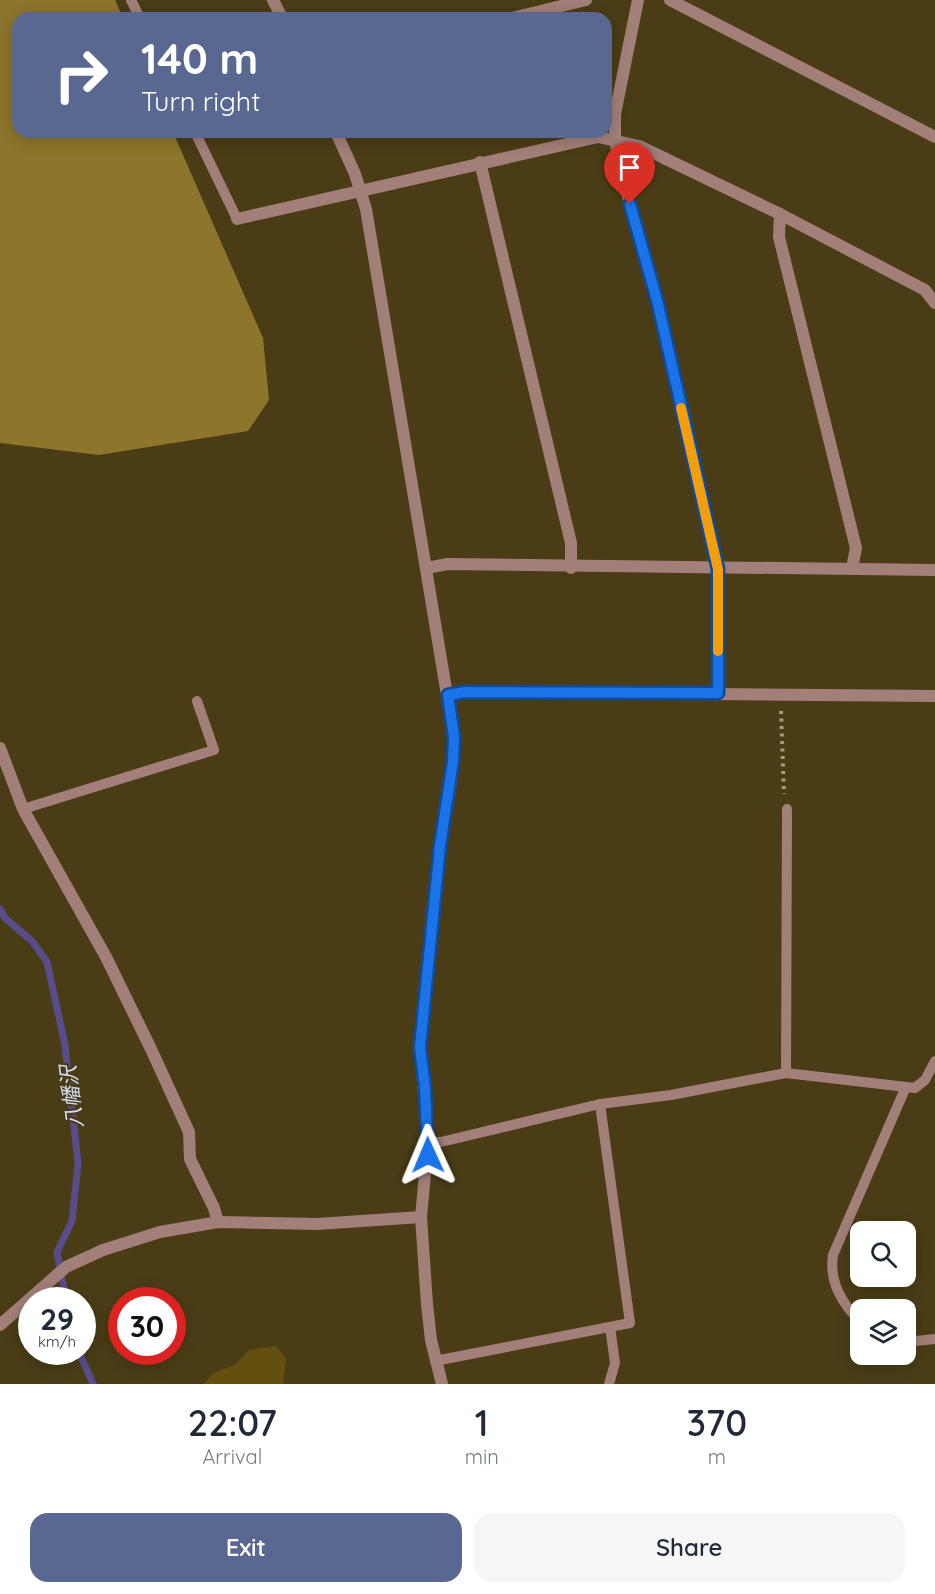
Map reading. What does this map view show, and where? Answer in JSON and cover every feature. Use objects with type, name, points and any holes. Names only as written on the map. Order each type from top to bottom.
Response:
[{"type":"street","points":[[537,12],[586,0]]},
{"type":"street","points":[[638,0],[615,114],[615,139],[619,164],[658,304],[718,569],[718,693]]},
{"type":"street","points":[[670,0],[935,137]]},
{"type":"street","points":[[339,138],[355,174],[366,208],[454,737],[453,761],[440,846],[420,1047],[428,1142],[421,1217],[427,1304],[435,1361],[442,1384]]},
{"type":"street","points":[[237,219],[592,138]]},
{"type":"street","points":[[606,138],[639,146],[780,214],[925,290],[935,303]]},
{"type":"street","points":[[480,162],[572,543],[571,568]]},
{"type":"street","points":[[780,214],[779,237],[856,548],[852,568]]},
{"type":"street","points":[[426,568],[448,564],[571,568],[935,570]]},
{"type":"street","points":[[448,695],[465,692],[935,696]]},
{"type":"street","points":[[0,748],[23,809],[106,957],[151,1049],[189,1132],[190,1159],[214,1208],[218,1222]]},
{"type":"street","points":[[0,1325],[66,1267],[84,1257],[160,1232],[218,1222],[317,1224],[421,1217]]},
{"type":"lane","points":[[198,138],[237,219]]},
{"type":"lane","points":[[23,809],[214,750],[197,701]]},
{"type":"lane","points":[[786,1073],[787,809]]},
{"type":"lane","points":[[428,1142],[441,1142],[600,1104],[671,1095],[786,1073],[905,1089],[915,1088],[925,1080],[935,1061]]},
{"type":"lane","points":[[850,1311],[833,1282],[831,1270],[833,1255],[905,1089]]},
{"type":"lane","points":[[435,1361],[630,1323],[600,1104]]},
{"type":"lane","points":[[609,1384],[615,1363],[610,1327]]},
{"type":"lane","points":[[916,1341],[935,1339]]},
{"type":"path","points":[[781,704],[784,800],[787,809]]},
{"type":"shaded area","points":[[0,0],[115,0],[120,12],[12,12],[12,138],[176,138],[263,338],[269,400],[248,431],[99,455],[0,443]]},
{"type":"shaded area","points":[[276,1346],[286,1358],[283,1384],[204,1384],[212,1374],[236,1364],[249,1350]]},
{"type":"waterway","name":"八幡沢","points":[[0,909],[5,918],[32,941],[47,962],[65,1045],[78,1163],[72,1221],[57,1252],[64,1287]]},
{"type":"waterway","name":"八幡沢","points":[[85,1365],[93,1384]]},
{"type":"slow traffic","points":[[681,408],[718,569],[718,651]]},
{"type":"route","points":[[428,1155],[425,1088],[420,1062],[420,1047],[440,846],[453,761],[454,737],[448,695],[465,692],[718,693],[718,569],[658,304],[630,204]]}]
